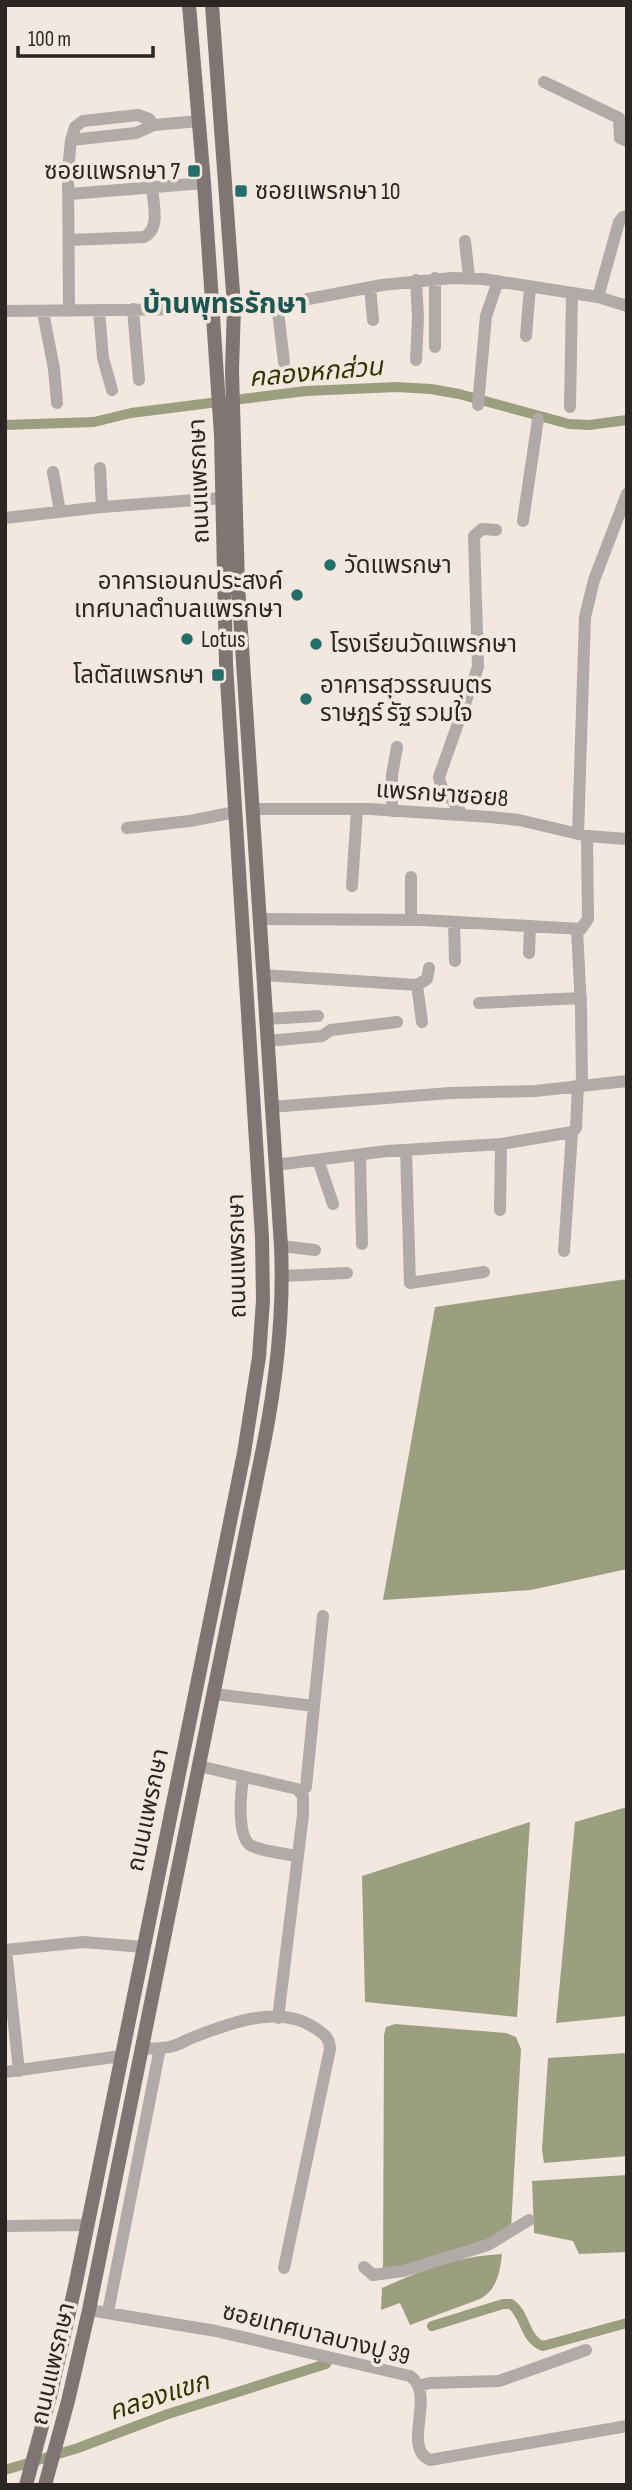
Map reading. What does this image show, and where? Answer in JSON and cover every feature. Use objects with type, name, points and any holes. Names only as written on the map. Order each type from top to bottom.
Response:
[{"type":"main road","name":"ถนนแพรกษา","points":[[45,2485],[89,2310],[272,1402],[280,1339],[281,1246],[227,413],[214,309],[189,5]]},
{"type":"main road","name":"ถนนแพรกษา","points":[[212,5],[234,306],[225,387]]},
{"type":"main road","name":"ถนนแพรกษา","points":[[28,2478],[65,2333],[88,2225],[246,1443],[261,1337],[262,1237],[226,664],[223,498],[227,413]]},
{"type":"main road","points":[[177,1786],[194,1789]]},
{"type":"street","points":[[544,82],[619,118],[620,138],[627,141]]},
{"type":"street","points":[[69,311],[68,170],[75,127],[83,121],[138,115],[149,119],[154,125]]},
{"type":"street","points":[[71,140],[136,133],[154,125],[199,121]]},
{"type":"street","points":[[70,194],[204,183]]},
{"type":"street","points":[[70,240],[144,237],[150,234],[155,226],[152,187]]},
{"type":"street","points":[[598,298],[619,222],[622,217],[627,216]]},
{"type":"street","points":[[465,241],[468,278]]},
{"type":"street","points":[[234,306],[277,303],[435,278],[498,281],[598,298],[627,306]]},
{"type":"street","points":[[435,278],[435,346]]},
{"type":"street","points":[[416,280],[416,360]]},
{"type":"street","points":[[478,405],[486,316],[498,281]]},
{"type":"street","points":[[370,287],[373,320]]},
{"type":"street","points":[[526,335],[530,287]]},
{"type":"street","points":[[570,407],[572,294]]},
{"type":"street","points":[[277,303],[285,362]]},
{"type":"street","points":[[133,309],[139,380]]},
{"type":"street","points":[[5,311],[214,309]]},
{"type":"street","points":[[99,310],[103,358],[112,390]]},
{"type":"street","points":[[43,312],[54,369],[57,403]]},
{"type":"street","points":[[523,521],[538,419]]},
{"type":"street","points":[[100,468],[102,507]]},
{"type":"street","points":[[53,472],[61,512]]},
{"type":"street","points":[[259,919],[411,920],[577,930],[583,928],[588,919],[583,835],[585,617],[594,580],[627,494]]},
{"type":"street","points":[[5,518],[223,498]]},
{"type":"street","points":[[462,815],[455,803],[443,792],[439,777],[478,667],[474,536],[482,528],[496,530]]},
{"type":"street","points":[[392,811],[392,775],[397,747]]},
{"type":"street","name":"แพรกษาซอย8","points":[[253,809],[357,809],[462,815],[519,820],[583,835],[627,838]]},
{"type":"street","points":[[352,886],[357,809]]},
{"type":"street","points":[[127,828],[190,821],[235,812]]},
{"type":"street","points":[[411,877],[411,920]]},
{"type":"street","points":[[454,922],[455,961]]},
{"type":"street","points":[[529,953],[530,926]]},
{"type":"street","points":[[275,1165],[406,1150],[501,1144],[572,1132],[576,1128],[580,1085],[581,998],[577,930]]},
{"type":"street","points":[[263,975],[417,985],[427,979],[429,968]]},
{"type":"street","points":[[417,985],[422,1022]]},
{"type":"street","points":[[480,1003],[581,998]]},
{"type":"street","points":[[265,1019],[318,1016]]},
{"type":"street","points":[[267,1041],[321,1036],[331,1030],[397,1022]]},
{"type":"street","points":[[271,1107],[438,1094],[535,1091],[627,1081]]},
{"type":"street","points":[[564,1251],[572,1132]]},
{"type":"street","points":[[500,1210],[501,1144]]},
{"type":"street","points":[[406,1150],[410,1283],[484,1272]]},
{"type":"street","points":[[360,1155],[362,1244]]},
{"type":"street","points":[[318,1160],[333,1204]]},
{"type":"street","points":[[281,1246],[314,1250]]},
{"type":"street","points":[[282,1276],[346,1273]]},
{"type":"street","points":[[306,1787],[323,1616]]},
{"type":"street","points":[[214,1694],[314,1706]]},
{"type":"street","points":[[199,1766],[297,1789],[303,1796],[303,1815],[278,2018]]},
{"type":"street","points":[[243,1777],[240,1800],[245,1840],[251,1846],[296,1856]]},
{"type":"street","points":[[121,2056],[12,2072],[6,1950],[83,1942],[143,1947]]},
{"type":"street","points":[[141,2049],[171,2047],[243,2019],[262,2017],[291,2019],[311,2025],[330,2042],[284,2269]]},
{"type":"street","points":[[108,2312],[160,2048]]},
{"type":"street","points":[[364,2267],[373,2275],[403,2271],[488,2245],[529,2220]]},
{"type":"street","points":[[5,2226],[88,2225]]},
{"type":"street","name":"ซอยเทศบาลบางปู 39","points":[[89,2310],[204,2328],[410,2376],[416,2380],[421,2394],[419,2450],[430,2460],[627,2426]]},
{"type":"street","points":[[418,2386],[430,2383],[499,2381],[586,2350]]},
{"type":"shaded area","points":[[627,1279],[627,1569],[531,1590],[383,1600],[435,1307]]},
{"type":"shaded area","points":[[627,1807],[627,2016],[556,2023],[575,1822]]},
{"type":"shaded area","points":[[530,1822],[517,2017],[365,2002],[362,1876]]},
{"type":"shaded area","points":[[395,2024],[506,2033],[516,2037],[521,2049],[511,2228],[507,2238],[383,2278],[384,2035],[386,2027]]},
{"type":"shaded area","points":[[627,2053],[627,2156],[544,2163],[542,2150],[548,2058]]},
{"type":"shaded area","points":[[627,2175],[627,2252],[579,2254],[573,2241],[534,2233],[532,2181]]},
{"type":"shaded area","points":[[502,2254],[494,2286],[480,2299],[410,2325],[400,2303],[381,2310],[382,2288],[440,2265]]},
{"type":"waterway","name":"คลองหกส่วน","points":[[5,425],[94,422],[131,413],[306,391],[397,387],[459,394],[569,424],[589,425],[627,420]]},
{"type":"waterway","points":[[432,2326],[503,2304],[511,2304],[520,2314],[528,2333],[543,2346],[627,2323]]},
{"type":"waterway","name":"คลองแขก","points":[[5,2470],[326,2364]]},
{"type":"place","name":"ซอยแพรกษา 7","points":[[194,171]]},
{"type":"place","name":"ซอยแพรกษา 10","points":[[241,191]]},
{"type":"place","name":"วัดแพรกษา","points":[[330,565]]},
{"type":"place","name":"อาคารเอนกประสงค์ เทศบาลตำบลแพรกษา","points":[[297,595]]},
{"type":"place","name":"Lotus","points":[[187,639]]},
{"type":"place","name":"โรงเรียนวัดแพรกษา","points":[[316,644]]},
{"type":"place","name":"โลตัสแพรกษา","points":[[218,675]]},
{"type":"place","name":"อาคารสุวรรณบุตร ราษฎร์ รัฐ รวมใจ","points":[[306,699]]},
{"type":"district","name":"บ้านพุทธรักษา","points":[[225,304]]}]
